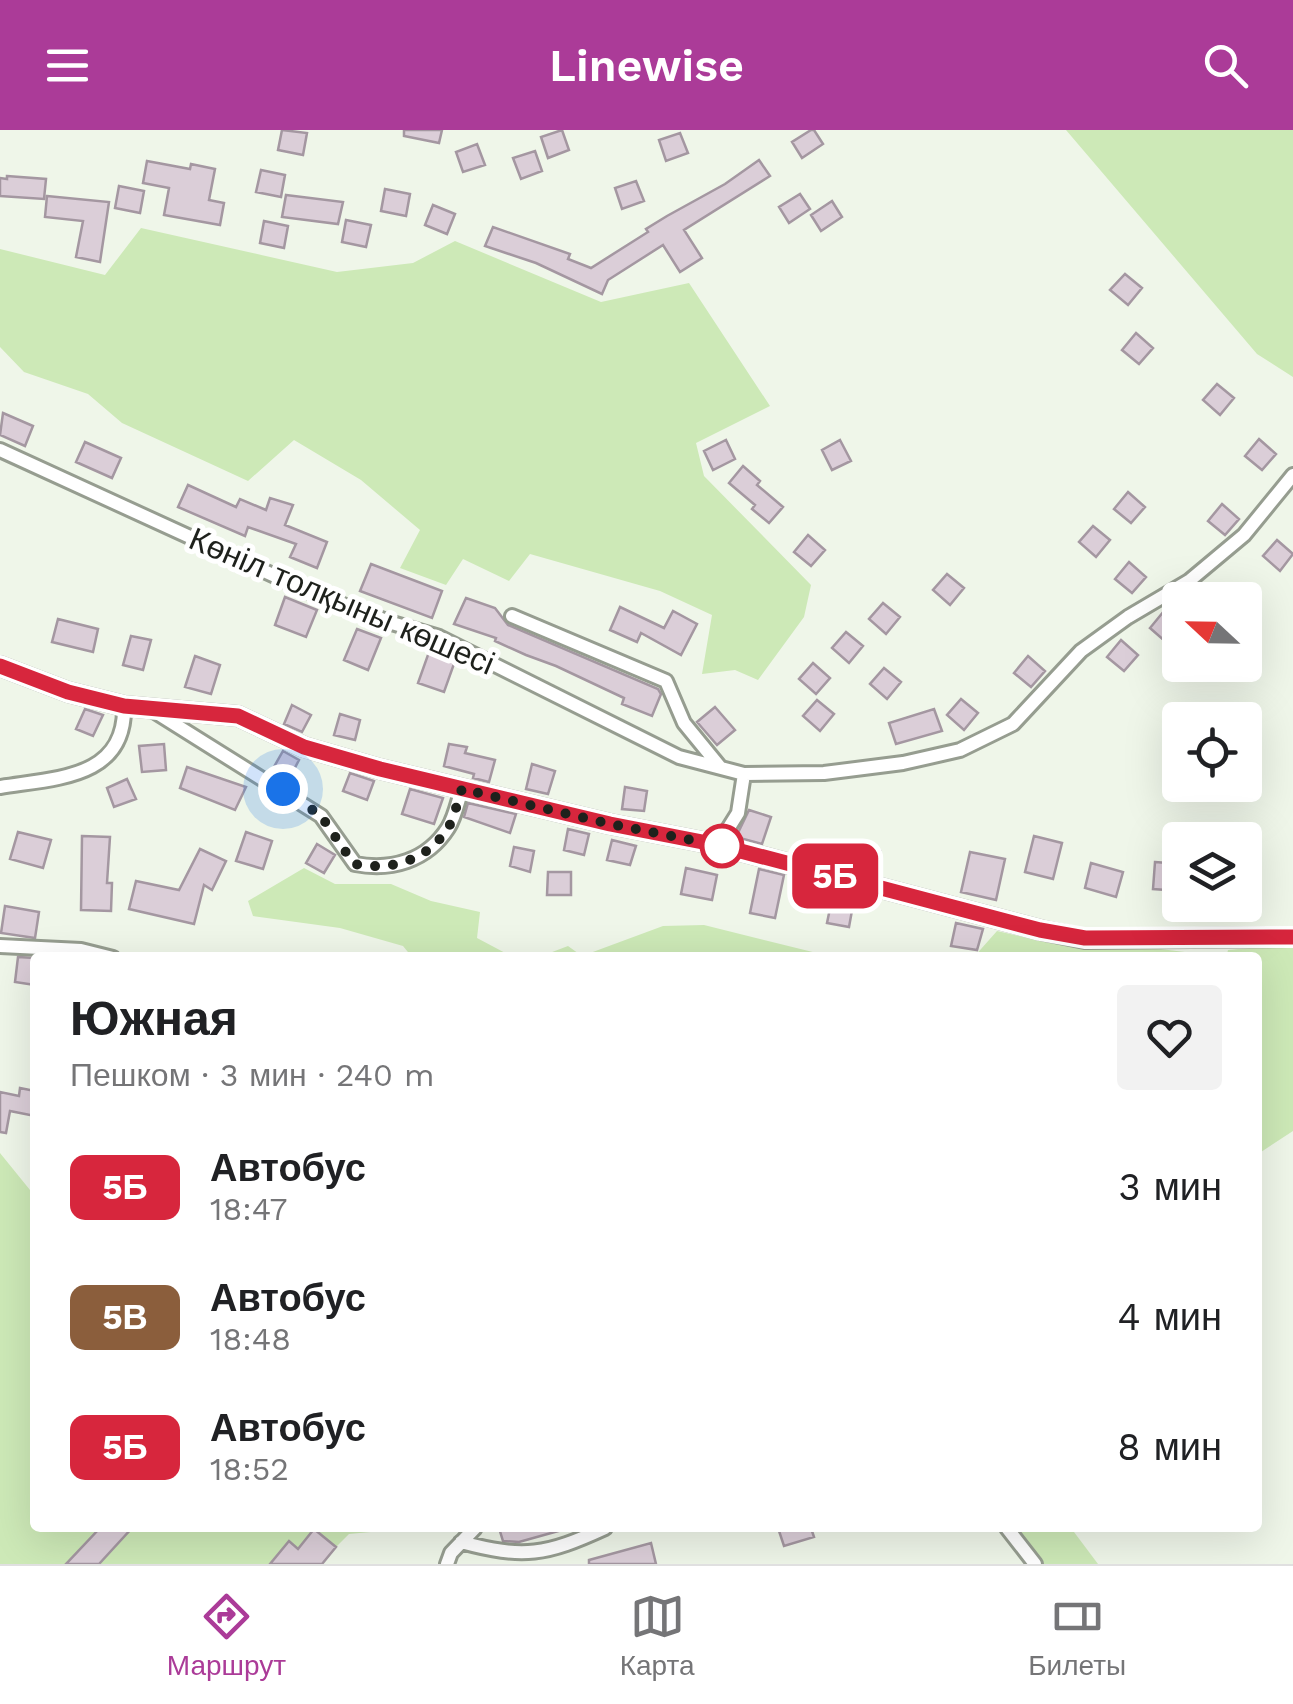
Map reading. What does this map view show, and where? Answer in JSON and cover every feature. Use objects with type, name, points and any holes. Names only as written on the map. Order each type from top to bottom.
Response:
[{"type":"street","name":"Көніл толқыны көшесі","points":[[0,450],[304,590],[392,623],[440,636],[679,757],[744,774],[824,773],[903,763],[960,750],[1013,724],[1082,652],[1128,617],[1190,581],[1244,534],[1293,474]]},
{"type":"street","points":[[512,616],[666,681],[684,724],[721,769]]},
{"type":"street","points":[[0,666],[68,692],[124,706],[238,716],[304,747],[462,789],[718,845],[1040,930],[1085,938],[1293,936]]},
{"type":"street","points":[[0,787],[78,774],[107,758],[125,728],[124,706]]},
{"type":"street","points":[[150,708],[321,816],[354,864],[378,868],[422,856],[448,827],[462,789]]},
{"type":"street","points":[[718,845],[738,813],[744,774]]},
{"type":"street","points":[[0,946],[89,952]]},
{"type":"street","points":[[446,1564],[470,1532]]},
{"type":"street","points":[[460,1542],[504,1554],[536,1554],[595,1532]]},
{"type":"street","points":[[1009,1532],[1035,1564]]},
{"type":"green space","points":[[1066,130],[1293,130],[1293,377],[1257,354]]},
{"type":"green space","points":[[141,228],[337,272],[413,263],[455,241],[601,302],[689,283],[770,406],[696,443],[704,476],[811,585],[804,617],[758,680],[735,670],[702,674],[712,615],[660,591],[530,554],[509,581],[463,559],[446,585],[400,568],[420,530],[361,480],[294,440],[248,481],[122,423],[88,394],[24,372],[0,347],[0,249],[105,275]]},
{"type":"green space","points":[[304,868],[335,884],[391,884],[431,901],[480,912],[477,938],[504,952],[408,952],[403,946],[340,928],[253,916],[248,901]]},
{"type":"green space","points":[[704,925],[813,952],[593,952],[663,926]]},
{"type":"green space","points":[[1281,929],[1293,929],[1293,1131],[1262,1151],[1262,952],[1228,952],[1271,946]]},
{"type":"green space","points":[[997,931],[1054,944],[1111,943],[1185,952],[978,952]]},
{"type":"green space","points":[[568,946],[576,952],[552,952]]},
{"type":"green space","points":[[0,1153],[30,1190],[30,1532],[312,1532],[298,1549],[274,1564],[0,1564]]},
{"type":"green space","points":[[318,1532],[371,1532],[349,1534],[336,1547]]},
{"type":"green space","points":[[1017,1532],[1074,1532],[1098,1564],[1041,1564]]},
{"type":"building","points":[[282,130],[307,133],[303,155],[278,150]]},
{"type":"building","points":[[404,130],[442,130],[439,143],[404,136]]},
{"type":"building","points":[[562,130],[569,150],[548,158],[541,137]]},
{"type":"building","points":[[811,130],[823,144],[802,158],[792,142]]},
{"type":"building","points":[[680,133],[688,153],[666,161],[659,140]]},
{"type":"building","points":[[477,144],[485,165],[463,172],[456,152]]},
{"type":"building","points":[[535,151],[542,171],[521,179],[513,158]]},
{"type":"building","points":[[759,160],[770,176],[684,230],[702,258],[680,272],[663,245],[608,280],[602,294],[536,263],[485,246],[493,227],[570,254],[568,259],[591,268],[648,232],[646,229]]},
{"type":"building","points":[[147,161],[215,169],[209,200],[224,203],[220,225],[164,215],[169,188],[143,183]]},
{"type":"building","points":[[261,170],[285,175],[281,197],[256,192]]},
{"type":"building","points":[[0,178],[46,179],[44,199],[0,196]]},
{"type":"building","points":[[636,181],[644,201],[622,209],[615,188]]},
{"type":"building","points":[[119,186],[144,191],[140,213],[115,208]]},
{"type":"building","points":[[385,189],[410,194],[406,216],[381,211]]},
{"type":"building","points":[[800,194],[810,209],[789,223],[779,207]]},
{"type":"building","points":[[286,195],[343,202],[338,224],[282,217]]},
{"type":"building","points":[[47,196],[109,202],[100,262],[76,257],[83,221],[45,217]]},
{"type":"building","points":[[832,201],[842,217],[821,231],[811,215]]},
{"type":"building","points":[[433,205],[455,214],[447,234],[425,225]]},
{"type":"building","points":[[346,220],[371,225],[366,247],[342,242]]},
{"type":"building","points":[[264,221],[288,226],[284,248],[260,243]]},
{"type":"building","points":[[1125,274],[1142,288],[1128,305],[1110,290]]},
{"type":"building","points":[[1136,333],[1153,348],[1139,364],[1122,350]]},
{"type":"building","points":[[1217,384],[1234,398],[1220,415],[1203,400]]},
{"type":"building","points":[[3,413],[33,426],[25,446],[0,435]]},
{"type":"building","points":[[1259,439],[1276,454],[1262,470],[1245,456]]},
{"type":"building","points":[[726,440],[735,459],[713,470],[704,451]]},
{"type":"building","points":[[840,440],[851,461],[832,470],[822,450]]},
{"type":"building","points":[[85,442],[121,458],[112,478],[76,462]]},
{"type":"building","points":[[743,466],[760,481],[757,485],[783,507],[769,523],[729,483]]},
{"type":"building","points":[[188,485],[236,507],[240,499],[266,510],[270,498],[293,505],[285,525],[327,542],[317,568],[290,557],[296,544],[248,527],[245,536],[178,507]]},
{"type":"building","points":[[1128,492],[1145,507],[1131,523],[1114,509]]},
{"type":"building","points":[[1222,504],[1239,519],[1225,535],[1208,521]]},
{"type":"building","points":[[1093,526],[1110,540],[1096,557],[1079,542]]},
{"type":"building","points":[[808,535],[825,550],[811,566],[794,552]]},
{"type":"building","points":[[1277,540],[1293,554],[1280,571],[1263,556]]},
{"type":"building","points":[[1129,562],[1146,577],[1132,593],[1115,579]]},
{"type":"building","points":[[371,564],[442,591],[432,618],[360,591]]},
{"type":"building","points":[[947,574],[964,588],[950,605],[933,590]]},
{"type":"building","points":[[285,597],[317,610],[306,637],[275,625]]},
{"type":"building","points":[[466,598],[495,608],[508,625],[658,689],[661,694],[652,716],[622,704],[624,698],[495,641],[496,638],[454,624]]},
{"type":"building","points":[[883,603],[900,617],[886,634],[869,619]]},
{"type":"building","points":[[620,607],[664,628],[673,611],[697,624],[681,655],[641,633],[637,642],[610,630]]},
{"type":"building","points":[[1162,613],[1162,639],[1150,628]]},
{"type":"building","points":[[58,619],[98,629],[93,652],[52,642]]},
{"type":"building","points":[[357,629],[381,638],[368,670],[344,660]]},
{"type":"building","points":[[846,632],[863,646],[849,663],[832,648]]},
{"type":"building","points":[[131,636],[151,640],[143,670],[123,665]]},
{"type":"building","points":[[1121,640],[1138,655],[1124,671],[1107,657]]},
{"type":"building","points":[[429,652],[455,661],[444,692],[418,683]]},
{"type":"building","points":[[195,656],[220,665],[211,694],[185,687]]},
{"type":"building","points":[[1028,656],[1045,671],[1031,687],[1014,673]]},
{"type":"building","points":[[813,663],[830,678],[816,694],[799,679]]},
{"type":"building","points":[[884,668],[901,682],[887,699],[870,684]]},
{"type":"building","points":[[961,699],[978,713],[964,730],[947,715]]},
{"type":"building","points":[[817,700],[834,714],[820,731],[803,716]]},
{"type":"building","points":[[292,705],[311,715],[302,732],[284,724]]},
{"type":"building","points":[[715,707],[735,730],[717,745],[697,722]]},
{"type":"building","points":[[85,709],[103,715],[93,736],[76,729]]},
{"type":"building","points":[[934,709],[942,731],[896,744],[889,723]]},
{"type":"building","points":[[340,714],[360,720],[355,740],[334,735]]},
{"type":"building","points":[[164,744],[166,770],[142,772],[139,746]]},
{"type":"building","points":[[449,744],[467,747],[465,753],[495,760],[489,782],[444,766]]},
{"type":"building","points":[[283,751],[299,760],[288,781],[271,772]]},
{"type":"building","points":[[532,764],[555,771],[548,794],[526,789]]},
{"type":"building","points":[[187,767],[246,787],[235,810],[180,788]]},
{"type":"building","points":[[350,773],[374,781],[367,800],[343,791]]},
{"type":"building","points":[[127,779],[136,799],[114,807],[107,788]]},
{"type":"building","points":[[625,787],[647,791],[644,811],[622,809]]},
{"type":"building","points":[[410,789],[443,798],[434,824],[402,814]]},
{"type":"building","points":[[468,803],[516,814],[510,833],[464,817]]},
{"type":"building","points":[[749,810],[771,817],[762,844],[736,837]]},
{"type":"building","points":[[568,829],[589,834],[584,855],[564,850]]},
{"type":"building","points":[[18,832],[51,840],[43,868],[10,859]]},
{"type":"building","points":[[246,832],[272,841],[263,869],[236,861]]},
{"type":"building","points":[[82,836],[110,837],[107,883],[112,883],[111,911],[81,910]]},
{"type":"building","points":[[1034,836],[1062,843],[1053,879],[1025,872]]},
{"type":"building","points":[[612,840],[636,846],[630,865],[607,860]]},
{"type":"building","points":[[854,843],[880,851],[874,870],[848,863]]},
{"type":"building","points":[[317,844],[335,855],[324,873],[306,863]]},
{"type":"building","points":[[514,847],[534,851],[530,872],[510,866]]},
{"type":"building","points":[[200,849],[226,861],[212,890],[204,885],[194,924],[129,909],[136,881],[179,890]]},
{"type":"building","points":[[970,852],[1005,859],[996,900],[961,892]]},
{"type":"building","points":[[1155,862],[1162,863],[1162,890],[1153,889]]},
{"type":"building","points":[[1091,863],[1123,872],[1116,897],[1085,888]]},
{"type":"building","points":[[686,868],[717,875],[712,900],[681,894]]},
{"type":"building","points":[[759,869],[784,875],[775,918],[750,913]]},
{"type":"building","points":[[548,872],[571,872],[571,895],[547,895]]},
{"type":"building","points":[[834,889],[855,894],[849,927],[827,923]]},
{"type":"building","points":[[5,906],[39,912],[35,938],[1,933]]},
{"type":"building","points":[[956,923],[983,929],[977,950],[951,946]]},
{"type":"building","points":[[18,957],[30,958],[30,984],[15,982]]},
{"type":"building","points":[[20,1088],[30,1090],[30,1115],[10,1111],[6,1133],[0,1132],[0,1092],[19,1096]]},
{"type":"building","points":[[96,1532],[128,1532],[99,1564],[66,1564]]},
{"type":"building","points":[[312,1532],[318,1532],[336,1547],[322,1564],[270,1564],[289,1541],[298,1549]]},
{"type":"building","points":[[500,1532],[555,1532],[519,1542],[503,1541]]},
{"type":"building","points":[[779,1532],[812,1532],[814,1537],[784,1546]]},
{"type":"building","points":[[651,1543],[656,1564],[589,1564],[589,1560]]},
{"type":"bus line","name":"5Б","points":[[0,666],[68,692],[124,706],[238,716],[304,747],[380,769],[610,824],[718,845],[1040,930],[1085,938],[1293,937]]},
{"type":"route","points":[[283,789],[321,816],[354,864],[378,868],[422,856],[448,827],[462,789],[722,846]]}]
